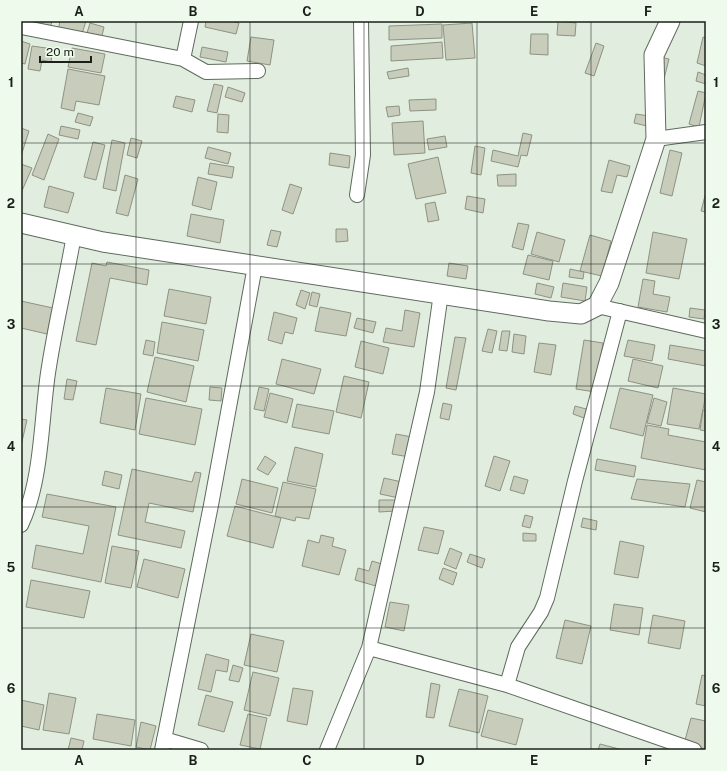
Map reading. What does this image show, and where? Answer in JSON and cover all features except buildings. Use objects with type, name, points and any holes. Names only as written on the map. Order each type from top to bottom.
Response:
[{"type":"street","points":[[183,59],[191,21]]},
{"type":"street","points":[[357,194],[363,155],[361,21]]},
{"type":"street","points":[[21,223],[103,242],[441,293],[549,311],[581,314],[597,306],[609,283],[656,139],[654,55],[670,21]]},
{"type":"street","points":[[21,27],[183,59],[206,72],[258,72]]},
{"type":"street","points":[[656,139],[706,132]]},
{"type":"street","points":[[21,525],[28,512],[36,473],[48,372],[74,235]]},
{"type":"street","points":[[201,750],[163,744],[210,513],[255,266]]},
{"type":"street","points":[[327,750],[369,648],[427,392],[441,293]]},
{"type":"street","points":[[597,306],[706,331]]},
{"type":"street","points":[[507,685],[518,647],[541,612],[547,598],[574,481],[620,311]]},
{"type":"street","points":[[369,648],[507,685],[694,750]]}]
